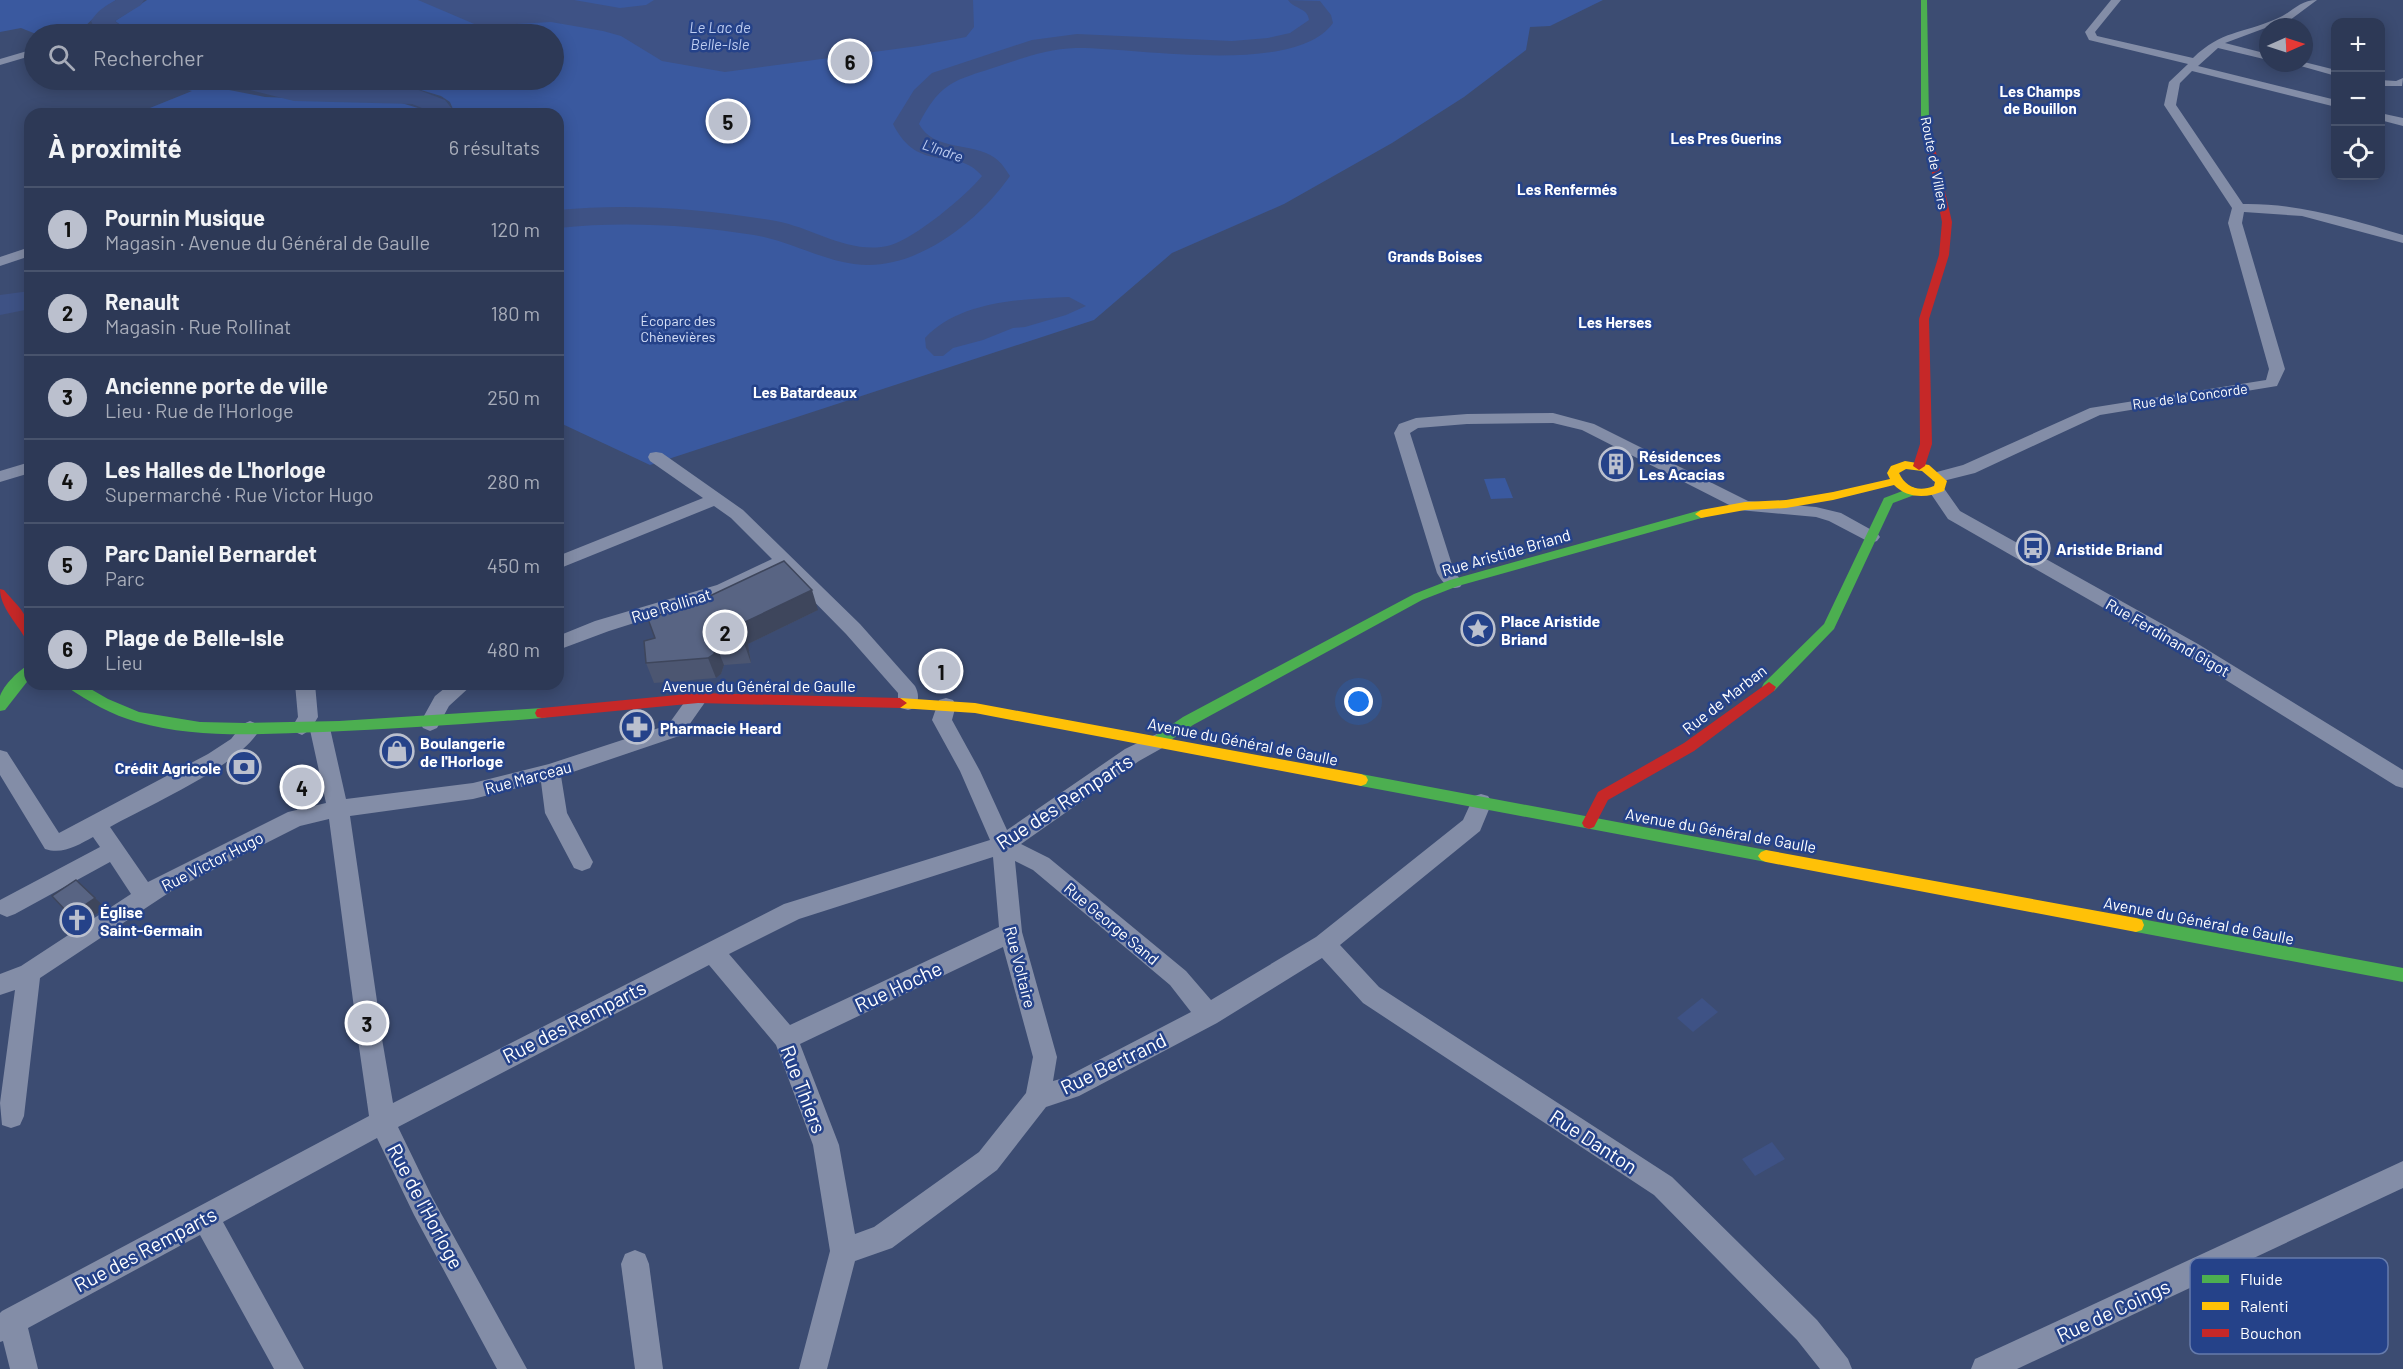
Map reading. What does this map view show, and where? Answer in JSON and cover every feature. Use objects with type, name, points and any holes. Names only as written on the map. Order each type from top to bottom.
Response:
[{"type":"main road","name":"Route de Villers","points":[[1919,466],[1926,444],[1924,319],[1944,255],[1947,222],[1925,120],[1924,0]]},
{"type":"main road","points":[[1905,465],[1919,466],[1938,484],[1926,493],[1913,491],[1896,481],[1893,473],[1895,469],[1905,465]]},
{"type":"main road","name":"Rue Aristide Briand","points":[[1157,742],[1188,721],[1418,597],[1454,583],[1682,518],[1745,506],[1786,504],[1833,496],[1896,481]]},
{"type":"main road","name":"Rue de Marban","points":[[1589,823],[1603,796],[1689,747],[1767,690],[1829,626],[1888,501],[1913,491]]},
{"type":"main road","points":[[1,596],[24,625]]},
{"type":"main road","points":[[0,706],[24,676]]},
{"type":"main road","name":"Avenue du Général de Gaulle","points":[[81,690],[99,702],[138,717],[182,724],[250,729],[430,723],[699,698],[908,703],[975,708],[2403,975]]},
{"type":"street","points":[[2116,0],[2090,32],[2093,38],[2331,104]]},
{"type":"street","points":[[2312,0],[2282,21],[2216,44],[2175,82],[2170,105],[2239,208],[2293,211],[2403,239]]},
{"type":"street","points":[[2216,44],[2259,55]]},
{"type":"street","points":[[0,62],[24,55]]},
{"type":"street","points":[[0,56],[18,57]]},
{"type":"street","points":[[2313,67],[2332,72]]},
{"type":"street","points":[[2385,83],[2398,84],[2403,81]]},
{"type":"street","points":[[2385,117],[2403,122]]},
{"type":"street","name":"Rue de la Concorde","points":[[1938,484],[2096,411],[2239,390],[2272,382],[2277,369],[2235,223],[2239,208]]},
{"type":"street","points":[[0,262],[24,253]]},
{"type":"street","points":[[1454,583],[1446,573],[1402,433],[1405,427],[1416,423],[1467,419],[1553,418],[1588,428],[1745,506],[1816,512],[1835,517],[1871,537]]},
{"type":"street","points":[[656,457],[736,514],[853,629],[908,691],[908,703]]},
{"type":"street","points":[[0,477],[24,469]]},
{"type":"street","name":"Rue Ferdinand Gigot","points":[[1938,484],[1954,515],[2192,649],[2403,780]]},
{"type":"street","points":[[564,561],[716,499]]},
{"type":"street","name":"Rue Rollinat","points":[[564,641],[602,626],[723,589],[782,561]]},
{"type":"street","points":[[306,690],[311,728]]},
{"type":"street","points":[[430,723],[442,701],[456,690]]},
{"type":"street","name":"Rue Marceau","points":[[338,809],[473,791],[550,772],[675,730],[699,698]]},
{"type":"street","name":"Rue Voltaire","points":[[946,705],[942,720],[970,771],[1003,845],[1011,932],[1045,1057],[1038,1098]]},
{"type":"street","name":"Rue de l'Horloge","points":[[311,728],[338,809],[382,1122],[423,1206],[513,1369]]},
{"type":"street","points":[[0,758],[53,843],[67,841],[215,760],[238,744],[250,729]]},
{"type":"street","name":"Rue des Remparts","points":[[6,1324],[382,1122],[792,911],[1003,845],[1132,755],[1157,742]]},
{"type":"street","points":[[550,772],[556,813],[582,862]]},
{"type":"street","name":"Rue Bertrand","points":[[1038,1098],[1071,1088],[1208,1015],[1324,944],[1472,825],[1481,802]]},
{"type":"street","name":"Rue Victor Hugo","points":[[0,985],[29,973],[165,883],[296,818],[338,809]]},
{"type":"street","points":[[96,824],[145,896]]},
{"type":"street","name":"Rue George Sand","points":[[1003,845],[1041,864],[1178,978],[1208,1015]]},
{"type":"street","points":[[7,906],[113,850]]},
{"type":"street","name":"Rue Hoche","points":[[786,1039],[1011,932]]},
{"type":"street","name":"Rue Danton","points":[[1324,944],[1371,995],[1663,1186],[1807,1330],[1838,1369]]},
{"type":"street","name":"Rue Thiers","points":[[712,951],[786,1039],[826,1145],[844,1251]]},
{"type":"street","points":[[11,1116],[29,973]]},
{"type":"street","points":[[813,1369],[844,1251],[882,1238],[988,1161],[1038,1098]]},
{"type":"street","name":"Rue de Coings","points":[[2223,1258],[2403,1174]]},
{"type":"street","points":[[205,1216],[290,1369]]},
{"type":"street","points":[[635,1264],[649,1369]]},
{"type":"street","name":"Rue de Coings","points":[[1985,1369],[2190,1273]]},
{"type":"street","points":[[6,1324],[24,1369]]},
{"type":"green space","points":[[0,0],[116,0],[87,24],[24,24],[24,29],[0,32]]},
{"type":"green space","name":"Écoparc des Chènevières","points":[[147,0],[1603,0],[1550,26],[1530,27],[1526,50],[1464,97],[1392,143],[1284,204],[1172,253],[1094,320],[650,465],[564,425],[564,108],[452,108],[450,102],[441,96],[421,90],[564,90],[564,24],[119,24],[115,21]]},
{"type":"green space","points":[[188,90],[229,90],[265,97],[398,102],[418,108],[150,108],[192,91]]},
{"type":"green space","points":[[1505,478],[1513,498],[1491,499],[1484,479]]},
{"type":"water","name":"Le Lac de Belle-Isle","points":[[418,0],[574,0],[620,8],[646,5],[654,0],[973,0],[974,27],[966,37],[918,46],[725,72],[662,61],[621,36],[603,31],[551,22],[474,24]]},
{"type":"water","points":[[1069,297],[1086,306],[1066,315],[1025,327],[1013,328],[983,340],[953,348],[943,356],[934,356],[926,348],[925,338],[939,326],[973,309],[1011,301]]},
{"type":"water","points":[[1702,998],[1718,1012],[1693,1032],[1677,1018]]},
{"type":"water","points":[[1772,1142],[1785,1159],[1755,1176],[1742,1159]]},
{"type":"building","points":[[784,561],[812,590],[741,624],[744,643],[716,645],[714,654],[708,658],[646,663],[644,641],[655,638],[648,619],[697,602]]},
{"type":"building","points":[[76,880],[95,898],[70,915],[52,896]]},
{"type":"building","points":[[350,1009],[353,1014],[361,1016],[355,1018],[352,1023]]},
{"type":"waterway","name":"L'Indre","points":[[104,24],[107,14],[133,0]]},
{"type":"waterway","name":"L'Indre","points":[[564,218],[613,215],[670,216],[781,231],[853,255],[900,252],[915,245],[955,217],[981,195],[996,176],[987,165],[976,158],[935,150],[923,145],[913,137],[906,124],[923,95],[940,78],[1049,43],[1077,41],[1192,48],[1268,45],[1299,38],[1321,23],[1320,15],[1312,6],[1299,0]]},
{"type":"waterway","name":"L'Indre","points":[[281,90],[294,93],[416,97],[438,108]]},
{"type":"waterway","name":"L'Indre","points":[[0,305],[24,301]]},
{"type":"traffic: fast","points":[[1924,0],[1925,120],[1931,148]]},
{"type":"traffic: fast","points":[[1769,687],[1829,626],[1888,501],[1913,491]]},
{"type":"traffic: fast","points":[[1157,742],[1188,721],[1418,597],[1454,583],[1701,514]]},
{"type":"traffic: fast","points":[[0,706],[24,676]]},
{"type":"traffic: fast","points":[[82,690],[103,703],[137,717],[157,722],[200,727],[245,729],[339,726],[542,713]]},
{"type":"traffic: fast","points":[[1361,780],[1766,856]]},
{"type":"traffic: fast","points":[[2136,925],[2403,975]]},
{"type":"traffic: slow","points":[[1905,465],[1925,468],[1941,481],[1940,488],[1926,492],[1906,489],[1896,480],[1893,473],[1895,469],[1905,465]]},
{"type":"traffic: slow","points":[[1701,514],[1745,506],[1786,504],[1896,481]]},
{"type":"traffic: slow","points":[[900,703],[975,708],[1361,780]]},
{"type":"traffic: slow","points":[[1766,856],[2136,925]]},
{"type":"traffic: jam","points":[[1919,466],[1926,444],[1924,319],[1944,255],[1947,222],[1931,148]]},
{"type":"traffic: jam","points":[[0,593],[24,625]]},
{"type":"traffic: jam","points":[[1589,823],[1603,796],[1689,747],[1769,687]]},
{"type":"traffic: jam","points":[[542,713],[698,698],[900,703]]},
{"type":"place","name":"Plage de Belle-Isle","points":[[850,61]]},
{"type":"place","name":"Parc Daniel Bernardet","points":[[728,121]]},
{"type":"place","name":"Résidences Les Acacias","points":[[1616,464]]},
{"type":"place","name":"Aristide Briand","points":[[2033,548]]},
{"type":"place","name":"Place Aristide Briand","points":[[1478,629]]},
{"type":"place","name":"Renault","points":[[725,632]]},
{"type":"place","name":"Pournin Musique","points":[[941,671]]},
{"type":"place","name":"Pharmacie Heard","points":[[637,727]]},
{"type":"place","name":"Boulangerie de l'Horloge","points":[[397,751]]},
{"type":"place","name":"Crédit Agricole","points":[[244,767]]},
{"type":"place","name":"Les Halles de L'horloge","points":[[302,787]]},
{"type":"place","name":"Église Saint-Germain","points":[[77,920]]},
{"type":"place","name":"Ancienne porte de ville","points":[[367,1023]]},
{"type":"district","name":"Les Champs de Bouillon","points":[[2040,100]]},
{"type":"district","name":"Les Pres Guerins","points":[[1726,138]]},
{"type":"district","name":"Les Renfermés","points":[[1567,189]]},
{"type":"district","name":"Grands Boises","points":[[1435,256]]},
{"type":"district","name":"Les Herses","points":[[1615,322]]},
{"type":"district","name":"Les Batardeaux","points":[[805,392]]}]
